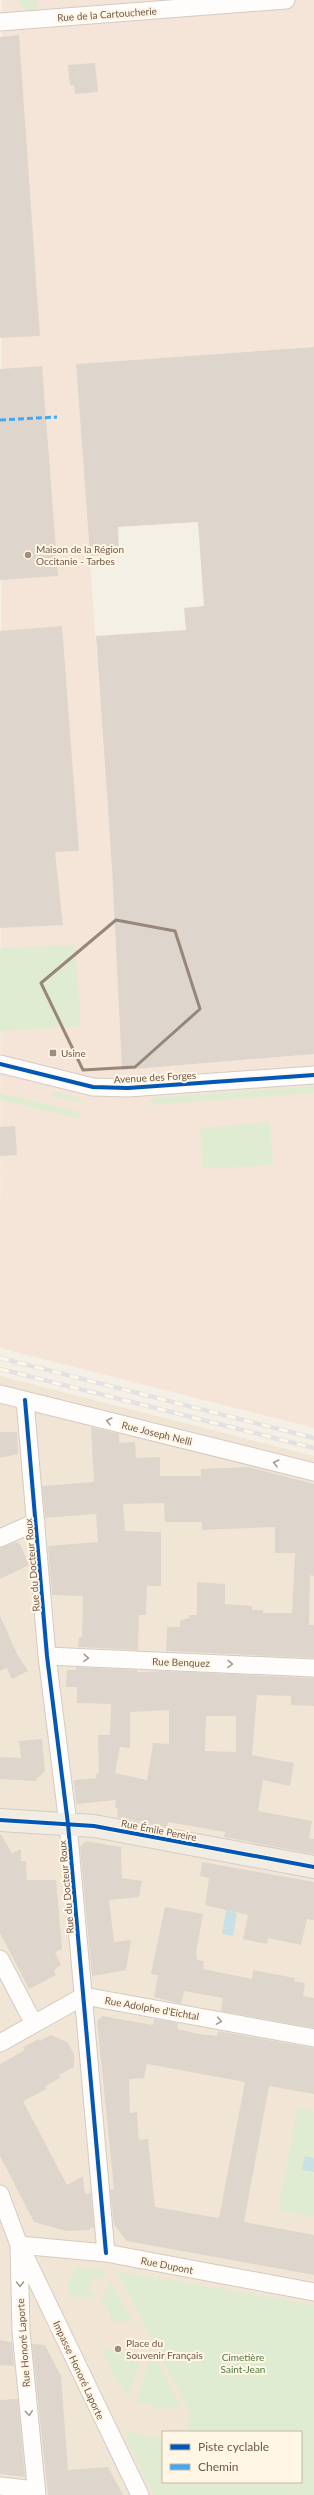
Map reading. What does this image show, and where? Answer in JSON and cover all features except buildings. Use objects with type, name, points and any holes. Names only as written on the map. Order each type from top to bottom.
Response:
[{"type":"main road","name":"Rue Émile Pereire","points":[[0,1820],[94,1826],[314,1867]]},
{"type":"street","name":"Rue de la Cartoucherie","points":[[0,22],[286,0]]},
{"type":"street","name":"Avenue des Forges","points":[[0,1064],[93,1087],[128,1088],[314,1075]]},
{"type":"street","name":"Rue Joseph Nelli","points":[[0,1394],[314,1472]]},
{"type":"street","name":"Rue du Docteur Roux","points":[[25,1400],[47,1656],[68,1824],[106,2253]]},
{"type":"street","points":[[0,1538],[36,1522]]},
{"type":"street","name":"Rue Benquez","points":[[47,1656],[314,1668]]},
{"type":"street","points":[[0,1959],[34,2024]]},
{"type":"street","points":[[0,2043],[84,1996]]},
{"type":"street","name":"Rue Adolphe d'Eichtal","points":[[84,1996],[314,2038]]},
{"type":"street","name":"Rue Honoré Laporte","points":[[2,2201],[19,2244],[21,2331],[36,2492]]},
{"type":"street","name":"Rue Dupont","points":[[19,2244],[106,2253],[314,2292]]},
{"type":"street","name":"Impasse Honoré Laporte","points":[[19,2244],[140,2495]]},
{"type":"street","points":[[0,2486],[36,2492]]},
{"type":"highlighted area","points":[[116,920],[175,931],[200,1009],[135,1067],[83,1070],[41,983]]},
{"type":"shaded area","points":[[2,0],[314,0],[314,347],[76,364],[112,869],[122,1070],[314,1054],[314,1428],[0,1348]]},
{"type":"shaded area","points":[[0,1376],[314,1456],[314,2495],[0,2495]]},
{"type":"green space","points":[[18,0],[38,0],[38,9],[25,9],[21,6]]},
{"type":"green space","points":[[75,945],[81,1026],[0,1031],[0,948]]},
{"type":"green space","points":[[314,1086],[314,1093],[152,1105],[151,1098]]},
{"type":"green space","points":[[53,1091],[80,1098],[83,1103],[52,1096]]},
{"type":"green space","points":[[0,1093],[77,1111],[81,1116],[81,1119],[0,1100]]},
{"type":"green space","points":[[270,1122],[273,1163],[271,1165],[203,1169],[200,1128]]},
{"type":"green space","points":[[297,2108],[314,2111],[314,2217],[278,2210]]},
{"type":"green space","points":[[77,2267],[106,2271],[102,2280],[94,2276],[88,2289],[95,2293],[93,2298],[68,2296],[69,2278]]},
{"type":"green space","name":"Cimetière Saint-Jean","points":[[116,2271],[314,2305],[314,2495],[154,2495],[126,2438],[127,2432],[162,2439],[162,2483],[302,2483],[302,2431],[186,2431],[189,2410]]},
{"type":"green space","points":[[111,2281],[133,2322],[112,2322],[108,2309],[101,2301]]},
{"type":"green space","points":[[107,2349],[142,2355],[129,2397],[113,2375],[107,2363],[103,2351]]},
{"type":"green space","points":[[150,2357],[155,2357],[181,2407],[161,2409],[136,2401]]},
{"type":"water","points":[[226,1910],[237,1913],[233,1936],[222,1934]]},
{"type":"water","points":[[305,2156],[314,2158],[314,2172],[302,2170]]},
{"type":"railway","points":[[0,1358],[314,1438]]},
{"type":"railway","points":[[0,1369],[314,1448]]},
{"type":"marked path","points":[[0,420],[57,417]]},
{"type":"cycle path","points":[[0,1064],[93,1087],[128,1088],[314,1075]]},
{"type":"cycle path","points":[[25,1400],[47,1656],[68,1824],[106,2253]]},
{"type":"cycle path","points":[[0,1820],[94,1826],[314,1867]]},
{"type":"place","name":"Maison de la Région Occitanie - Tarbes","points":[[28,555]]},
{"type":"place","name":"Usine","points":[[53,1053]]},
{"type":"place","name":"Place du Souvenir Français","points":[[118,2349]]}]
